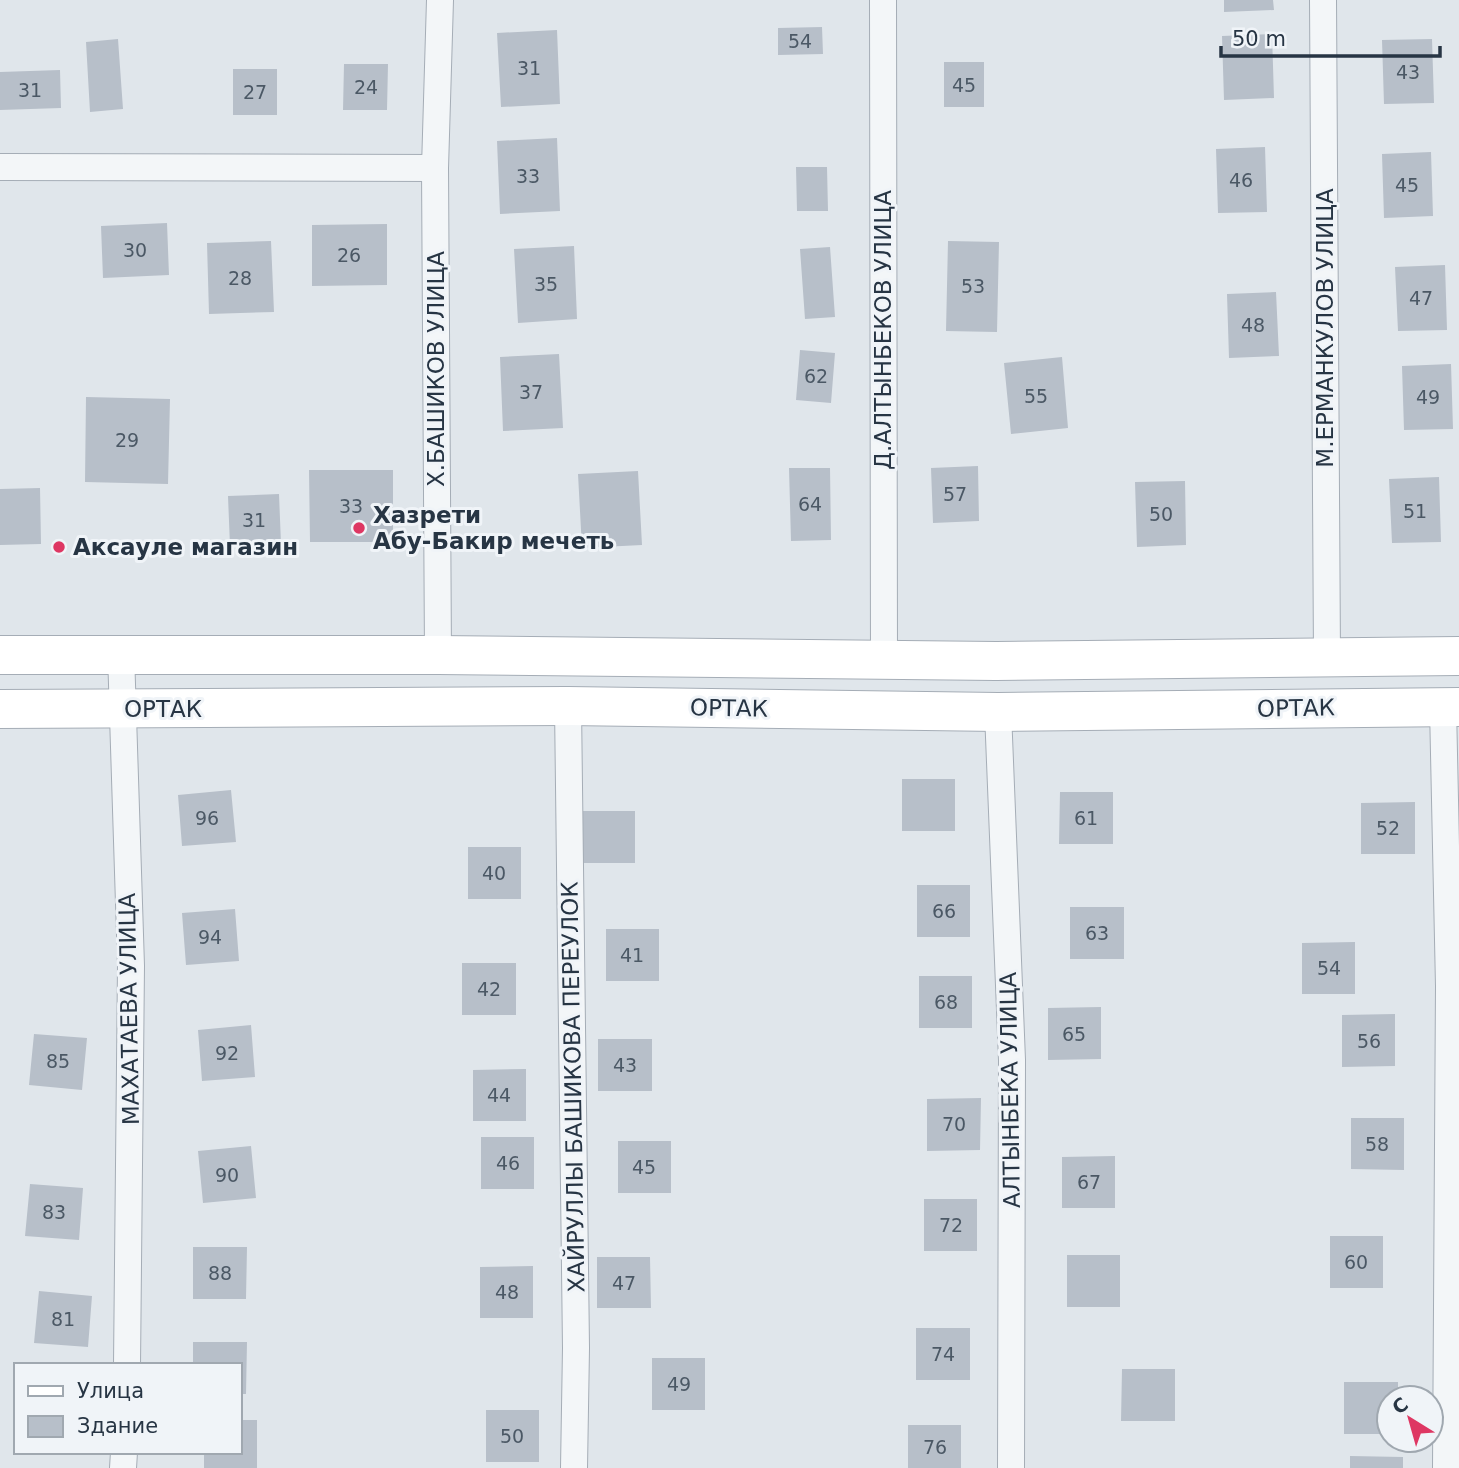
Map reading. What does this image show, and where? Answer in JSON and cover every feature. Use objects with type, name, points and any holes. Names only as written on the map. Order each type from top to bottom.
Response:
[{"type":"street","name":"Х.БАШИКОВ УЛИЦА","points":[[438,655],[435,168],[440,0]]},
{"type":"street","name":"Д.АЛТЫНБЕКОВ УЛИЦА","points":[[883,0],[884,660]]},
{"type":"street","name":"М.ЕРМАНКУЛОВ УЛИЦА","points":[[1323,0],[1327,657]]},
{"type":"street","points":[[0,167],[435,168]]},
{"type":"street","points":[[0,655],[121,653],[884,660],[1459,656]]},
{"type":"street","name":"МАХАТАЕВА УЛИЦА","points":[[121,653],[131,966],[127,1363]]},
{"type":"street","name":"ОРТАК","points":[[0,709],[568,706],[998,712],[1451,707]]},
{"type":"street","name":"ХАЙРУЛЛЫ БАШИКОВА ПЕРЕУЛОК","points":[[568,706],[576,1348],[573,1468]]},
{"type":"street","points":[[1446,1468],[1451,707]]},
{"type":"street","name":"АЛТЫНБЕКА УЛИЦА","points":[[998,712],[1012,1060],[1012,1468]]},
{"type":"building","points":[[1224,0],[1273,0],[1274,10],[1224,12]]},
{"type":"building","points":[[822,27],[823,54],[778,55],[778,28]]},
{"type":"building","points":[[557,30],[560,104],[501,107],[497,33]]},
{"type":"building","points":[[1272,34],[1274,98],[1224,100],[1222,36]]},
{"type":"building","points":[[118,39],[123,109],[90,112],[86,42]]},
{"type":"building","points":[[1432,39],[1434,103],[1384,104],[1382,40]]},
{"type":"building","points":[[944,62],[984,62],[984,107],[944,107]]},
{"type":"building","points":[[344,64],[388,64],[387,110],[343,110]]},
{"type":"building","points":[[233,69],[277,69],[277,115],[233,115]]},
{"type":"building","points":[[60,70],[61,108],[0,110],[0,72]]},
{"type":"building","points":[[557,138],[560,211],[500,214],[497,141]]},
{"type":"building","points":[[1265,147],[1267,212],[1218,213],[1216,149]]},
{"type":"building","points":[[1431,152],[1433,216],[1384,218],[1382,154]]},
{"type":"building","points":[[796,167],[827,167],[828,211],[797,211]]},
{"type":"building","points":[[167,223],[169,275],[103,278],[101,226]]},
{"type":"building","points":[[387,224],[387,285],[312,286],[312,225]]},
{"type":"building","points":[[271,241],[274,312],[209,314],[207,243]]},
{"type":"building","points":[[948,241],[999,242],[997,332],[946,331]]},
{"type":"building","points":[[574,246],[577,319],[518,323],[514,249]]},
{"type":"building","points":[[830,247],[835,317],[805,319],[800,249]]},
{"type":"building","points":[[1445,265],[1447,330],[1398,331],[1395,267]]},
{"type":"building","points":[[1276,292],[1279,356],[1229,358],[1227,294]]},
{"type":"building","points":[[800,350],[835,353],[831,403],[796,400]]},
{"type":"building","points":[[559,354],[563,428],[503,431],[500,357]]},
{"type":"building","points":[[1062,357],[1068,428],[1011,434],[1004,363]]},
{"type":"building","points":[[1451,364],[1453,429],[1404,430],[1402,366]]},
{"type":"building","points":[[86,397],[170,399],[168,484],[85,482]]},
{"type":"building","points":[[978,466],[979,521],[933,523],[931,468]]},
{"type":"building","points":[[789,468],[830,468],[831,540],[791,541]]},
{"type":"building","points":[[309,470],[393,470],[393,542],[310,542]]},
{"type":"building","points":[[638,471],[642,545],[582,548],[578,474]]},
{"type":"building","points":[[1439,477],[1441,542],[1392,543],[1389,479]]},
{"type":"building","points":[[1185,481],[1186,545],[1137,547],[1135,482]]},
{"type":"building","points":[[40,488],[41,544],[0,545],[0,489]]},
{"type":"building","points":[[279,494],[281,544],[230,546],[228,496]]},
{"type":"building","points":[[902,779],[955,779],[955,831],[902,831]]},
{"type":"building","points":[[231,790],[236,842],[182,846],[178,795]]},
{"type":"building","points":[[1060,792],[1113,792],[1113,844],[1059,844]]},
{"type":"building","points":[[1415,802],[1415,854],[1361,854],[1361,803]]},
{"type":"building","points":[[582,811],[635,811],[635,863],[582,863]]},
{"type":"building","points":[[468,847],[521,847],[521,899],[468,899]]},
{"type":"building","points":[[917,885],[970,885],[970,937],[917,937]]},
{"type":"building","points":[[1070,907],[1124,907],[1124,959],[1070,959]]},
{"type":"building","points":[[235,909],[239,961],[186,965],[182,913]]},
{"type":"building","points":[[606,929],[659,929],[659,981],[606,981]]},
{"type":"building","points":[[1355,942],[1355,994],[1302,994],[1302,943]]},
{"type":"building","points":[[462,963],[516,963],[516,1015],[462,1015]]},
{"type":"building","points":[[919,976],[972,976],[972,1028],[919,1028]]},
{"type":"building","points":[[1101,1007],[1101,1059],[1048,1060],[1048,1008]]},
{"type":"building","points":[[1395,1014],[1395,1066],[1342,1067],[1342,1015]]},
{"type":"building","points":[[251,1025],[255,1077],[202,1081],[198,1030]]},
{"type":"building","points":[[34,1034],[87,1038],[82,1090],[29,1085]]},
{"type":"building","points":[[598,1039],[652,1039],[652,1091],[598,1091]]},
{"type":"building","points":[[526,1069],[526,1121],[473,1121],[473,1070]]},
{"type":"building","points":[[981,1098],[980,1150],[927,1151],[927,1099]]},
{"type":"building","points":[[1351,1118],[1404,1118],[1404,1170],[1351,1169]]},
{"type":"building","points":[[481,1137],[534,1137],[534,1189],[481,1189]]},
{"type":"building","points":[[618,1141],[671,1141],[671,1193],[618,1193]]},
{"type":"building","points":[[251,1146],[256,1198],[203,1203],[198,1151]]},
{"type":"building","points":[[1115,1156],[1115,1208],[1062,1208],[1062,1157]]},
{"type":"building","points":[[30,1184],[83,1188],[79,1240],[25,1236]]},
{"type":"building","points":[[924,1199],[977,1199],[977,1251],[924,1251]]},
{"type":"building","points":[[1330,1236],[1383,1236],[1383,1288],[1330,1288]]},
{"type":"building","points":[[193,1247],[247,1247],[246,1299],[193,1299]]},
{"type":"building","points":[[1067,1255],[1120,1255],[1120,1307],[1067,1307]]},
{"type":"building","points":[[597,1257],[650,1257],[651,1308],[597,1308]]},
{"type":"building","points":[[533,1266],[533,1318],[480,1318],[480,1267]]},
{"type":"building","points":[[39,1291],[92,1296],[88,1347],[34,1343]]},
{"type":"building","points":[[916,1328],[970,1328],[970,1380],[916,1380]]},
{"type":"building","points":[[193,1342],[247,1342],[246,1394],[242,1394],[242,1363],[193,1363]]},
{"type":"building","points":[[652,1358],[705,1358],[705,1410],[652,1410]]},
{"type":"building","points":[[1122,1369],[1175,1369],[1175,1421],[1121,1421]]},
{"type":"building","points":[[1344,1382],[1398,1382],[1375,1384],[1375,1434],[1344,1434]]},
{"type":"building","points":[[486,1410],[539,1410],[539,1462],[486,1462]]},
{"type":"building","points":[[242,1420],[257,1420],[257,1468],[204,1468],[204,1454],[242,1454]]},
{"type":"building","points":[[908,1425],[961,1425],[961,1468],[908,1468]]},
{"type":"building","points":[[1350,1456],[1403,1457],[1403,1468],[1350,1468]]},
{"type":"place","name":"Хазрети Абу-Бакир мечеть","points":[[359,528]]},
{"type":"place","name":"Аксауле магазин","points":[[59,547]]}]
